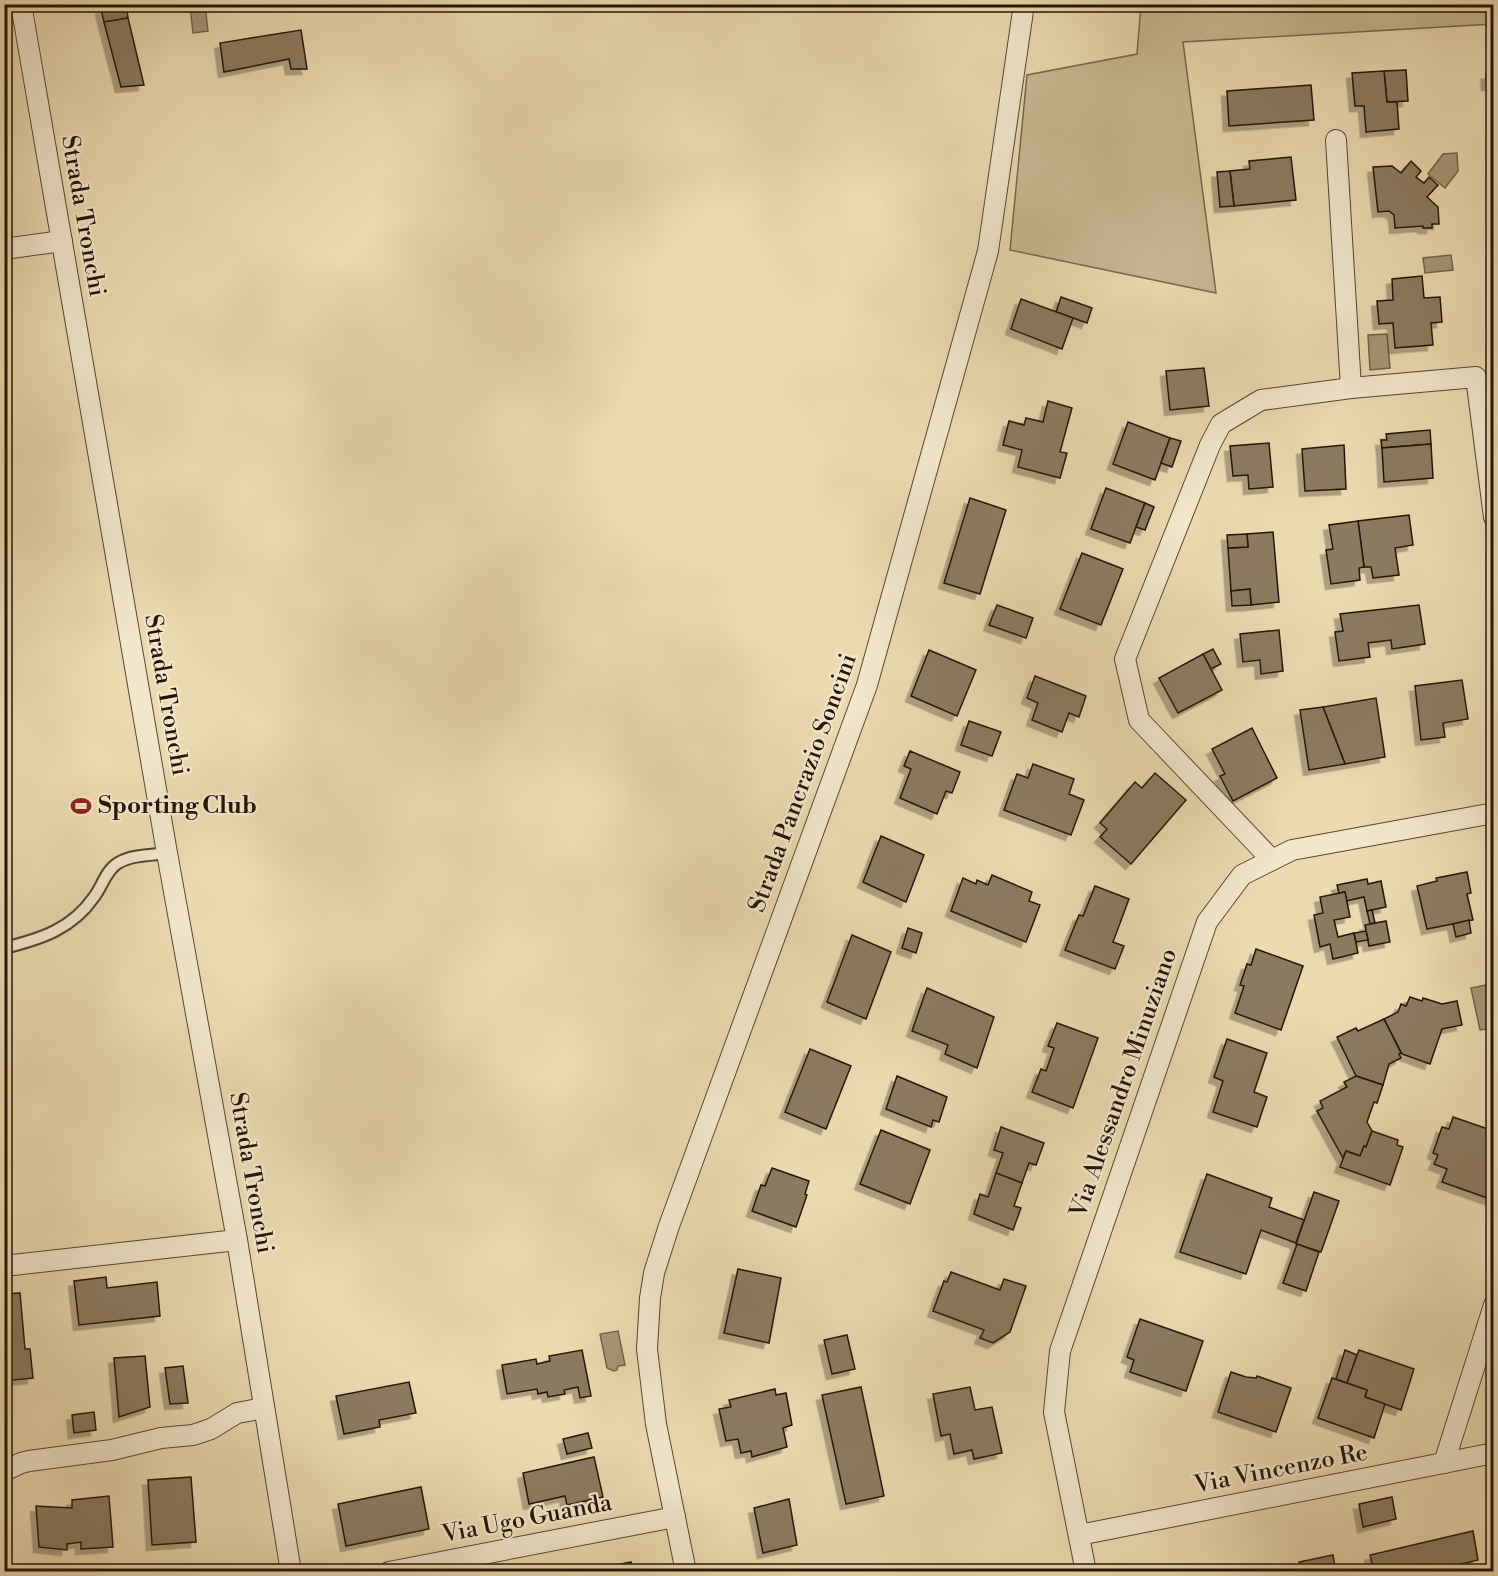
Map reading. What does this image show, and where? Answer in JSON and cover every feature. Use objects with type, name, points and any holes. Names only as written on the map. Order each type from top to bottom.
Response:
[{"type":"street","name":"Strada Tronchi","points":[[21,4],[167,853],[237,1240],[291,1572]]},
{"type":"street","name":"Strada Pancrazio Soncini","points":[[686,1572],[655,1416],[648,1366],[647,1324],[654,1273],[669,1226],[867,685],[988,251],[1024,4]]},
{"type":"street","points":[[1336,140],[1351,388]]},
{"type":"street","points":[[4,249],[62,241]]},
{"type":"street","points":[[1272,860],[1139,720],[1125,659],[1210,445],[1221,424],[1261,400],[1351,388],[1476,376],[1487,401],[1494,517]]},
{"type":"street","name":"Via Alessandro Minuziano","points":[[1086,1572],[1054,1412],[1060,1351],[1207,922],[1242,875],[1292,850],[1494,813]]},
{"type":"street","points":[[4,1266],[237,1240]]},
{"type":"street","points":[[1444,1463],[1494,1305]]},
{"type":"street","points":[[4,1471],[21,1462],[112,1450],[153,1439],[199,1434],[237,1413],[264,1408]]},
{"type":"street","name":"Via Vincenzo Re","points":[[1079,1535],[1494,1453]]},
{"type":"street","name":"Via Ugo Guanda","points":[[389,1572],[675,1517]]},
{"type":"lane","points":[[4,948],[46,936],[73,921],[87,906],[110,870],[118,863],[167,853]]},
{"type":"shaded area","points":[[190,5],[205,5],[208,31],[193,33]]},
{"type":"shaded area","points":[[1141,5],[1493,5],[1493,24],[1183,42],[1216,293],[1010,250],[1027,75],[1137,54]]},
{"type":"shaded area","points":[[1457,153],[1458,171],[1445,188],[1428,174],[1443,154]]},
{"type":"shaded area","points":[[1451,255],[1453,270],[1425,273],[1423,258]]},
{"type":"shaded area","points":[[1387,334],[1390,368],[1370,370],[1368,335]]},
{"type":"shaded area","points":[[1491,984],[1493,1028],[1480,1030],[1471,988]]},
{"type":"shaded area","points":[[618,1331],[625,1365],[618,1366],[614,1371],[607,1368],[600,1334]]},
{"type":"building","points":[[126,4],[128,18],[104,22],[101,9]]},
{"type":"building","points":[[128,18],[144,85],[121,87],[104,22]]},
{"type":"building","points":[[301,30],[307,69],[291,69],[289,59],[224,72],[220,43]]},
{"type":"building","points":[[1406,70],[1408,101],[1387,102],[1384,71]]},
{"type":"building","points":[[1384,71],[1387,102],[1397,102],[1399,129],[1366,132],[1364,106],[1355,106],[1352,73]]},
{"type":"building","points":[[1494,73],[1494,85],[1487,85],[1486,74]]},
{"type":"building","points":[[1311,85],[1314,120],[1229,126],[1227,91]]},
{"type":"building","points":[[1291,157],[1296,200],[1234,206],[1230,171],[1250,169],[1249,161]]},
{"type":"building","points":[[1411,161],[1421,171],[1416,177],[1424,183],[1429,177],[1438,185],[1427,197],[1438,207],[1439,224],[1432,224],[1432,228],[1423,228],[1423,226],[1395,228],[1394,215],[1389,211],[1378,212],[1373,167],[1392,166],[1401,173]]},
{"type":"building","points":[[1230,171],[1234,206],[1220,207],[1217,172]]},
{"type":"building","points":[[1422,276],[1424,298],[1440,297],[1442,322],[1431,323],[1433,345],[1395,348],[1393,323],[1379,324],[1377,301],[1393,300],[1392,279]]},
{"type":"building","points":[[1061,297],[1092,308],[1087,323],[1056,312]]},
{"type":"building","points":[[1021,299],[1073,318],[1062,349],[1011,329]]},
{"type":"building","points":[[1204,368],[1209,406],[1170,410],[1166,371]]},
{"type":"building","points":[[1048,401],[1072,408],[1060,452],[1067,453],[1060,478],[1018,467],[1022,450],[1003,445],[1009,421],[1024,425],[1026,418],[1043,422]]},
{"type":"building","points":[[1128,422],[1170,438],[1155,480],[1113,464]]},
{"type":"building","points":[[1430,430],[1431,444],[1382,448],[1381,440],[1387,440],[1386,434]]},
{"type":"building","points":[[1170,438],[1181,441],[1172,467],[1161,463]]},
{"type":"building","points":[[1269,443],[1273,487],[1249,489],[1248,475],[1233,476],[1230,446]]},
{"type":"building","points":[[1431,444],[1433,478],[1384,482],[1382,448]]},
{"type":"building","points":[[1344,445],[1346,489],[1305,491],[1302,449]]},
{"type":"building","points":[[1106,488],[1145,503],[1130,543],[1091,529]]},
{"type":"building","points":[[970,498],[1006,510],[980,594],[944,583]]},
{"type":"building","points":[[1145,503],[1154,507],[1145,530],[1136,527]]},
{"type":"building","points":[[1409,515],[1413,545],[1395,548],[1399,575],[1373,578],[1371,567],[1364,567],[1358,521]]},
{"type":"building","points":[[1358,521],[1364,567],[1359,568],[1360,580],[1331,584],[1326,550],[1333,549],[1329,525]]},
{"type":"building","points":[[1273,532],[1279,602],[1251,605],[1250,589],[1231,591],[1228,548],[1248,547],[1247,534]]},
{"type":"building","points":[[1247,534],[1248,547],[1228,548],[1227,535]]},
{"type":"building","points":[[1082,553],[1123,569],[1101,625],[1060,609]]},
{"type":"building","points":[[1250,589],[1251,605],[1232,606],[1231,591]]},
{"type":"building","points":[[997,605],[1033,618],[1026,638],[989,625]]},
{"type":"building","points":[[1419,605],[1425,644],[1392,649],[1391,640],[1368,643],[1370,657],[1339,661],[1335,632],[1343,631],[1340,614]]},
{"type":"building","points":[[1279,630],[1283,671],[1261,674],[1260,660],[1243,662],[1240,634]]},
{"type":"building","points":[[1213,649],[1221,664],[1211,669],[1203,654]]},
{"type":"building","points":[[929,650],[976,670],[957,716],[911,696]]},
{"type":"building","points":[[1203,654],[1222,690],[1178,713],[1159,678]]},
{"type":"building","points":[[1035,676],[1086,696],[1079,717],[1069,713],[1062,732],[1032,720],[1038,703],[1027,698]]},
{"type":"building","points":[[1462,680],[1468,719],[1443,723],[1445,737],[1421,740],[1415,686]]},
{"type":"building","points":[[1376,698],[1385,757],[1345,764],[1323,707]]},
{"type":"building","points":[[1323,707],[1345,764],[1309,770],[1300,710]]},
{"type":"building","points":[[969,721],[1001,732],[992,756],[961,745]]},
{"type":"building","points":[[1252,728],[1277,778],[1233,801],[1220,776],[1225,774],[1212,749]]},
{"type":"building","points":[[910,751],[960,772],[952,793],[946,791],[937,814],[900,798],[911,769],[904,766]]},
{"type":"building","points":[[1033,764],[1074,779],[1069,794],[1084,800],[1071,835],[1004,810],[1017,774],[1028,778]]},
{"type":"building","points":[[1155,773],[1186,800],[1131,864],[1100,837],[1107,829],[1100,823],[1135,782],[1142,788]]},
{"type":"building","points":[[881,836],[924,855],[906,902],[863,882]]},
{"type":"building","points":[[1467,872],[1471,893],[1467,894],[1473,920],[1427,929],[1417,886],[1437,881],[1436,878]]},
{"type":"building","points":[[992,875],[1032,892],[1029,901],[1040,905],[1026,942],[951,911],[963,878],[976,884],[977,880],[988,885]]},
{"type":"building","points":[[1367,879],[1368,884],[1381,881],[1386,907],[1367,911],[1364,897],[1346,901],[1345,892],[1339,893],[1337,885]]},
{"type":"building","points":[[1095,886],[1129,899],[1113,942],[1124,946],[1115,969],[1065,950],[1079,915],[1083,916]]},
{"type":"building","points":[[1345,892],[1350,917],[1334,920],[1338,937],[1354,933],[1358,953],[1333,959],[1330,944],[1320,947],[1314,915],[1323,913],[1320,897]]},
{"type":"building","points":[[1372,910],[1375,923],[1370,924],[1367,911]]},
{"type":"building","points":[[1469,920],[1471,933],[1456,937],[1453,924]]},
{"type":"building","points":[[1386,921],[1390,942],[1369,946],[1365,925]]},
{"type":"building","points":[[908,928],[922,933],[916,953],[902,948]]},
{"type":"building","points":[[1366,931],[1368,940],[1356,942],[1354,933]]},
{"type":"building","points":[[852,935],[891,952],[866,1019],[827,1002]]},
{"type":"building","points":[[1256,949],[1303,966],[1281,1030],[1235,1013],[1244,986],[1240,985],[1247,964],[1251,965]]},
{"type":"building","points":[[927,988],[994,1017],[977,1068],[945,1054],[948,1045],[912,1031]]},
{"type":"building","points":[[1410,997],[1422,1001],[1423,998],[1442,1004],[1457,1001],[1462,1025],[1442,1029],[1430,1064],[1402,1054],[1384,1019],[1398,1012],[1401,1004],[1406,1006]]},
{"type":"building","points":[[1384,1019],[1401,1053],[1399,1054],[1401,1058],[1389,1064],[1383,1085],[1356,1076],[1337,1037],[1356,1028],[1358,1031]]},
{"type":"building","points":[[1057,1023],[1098,1038],[1073,1108],[1032,1092],[1041,1069],[1046,1071],[1054,1048],[1048,1046]]},
{"type":"building","points":[[1227,1039],[1267,1053],[1254,1092],[1267,1097],[1257,1127],[1213,1112],[1223,1081],[1214,1077]]},
{"type":"building","points":[[810,1049],[851,1066],[826,1129],[785,1112]]},
{"type":"building","points":[[897,1076],[947,1097],[939,1122],[933,1120],[931,1127],[886,1109]]},
{"type":"building","points":[[1356,1076],[1383,1085],[1367,1122],[1372,1131],[1366,1147],[1364,1146],[1360,1156],[1346,1151],[1343,1158],[1317,1111],[1323,1108],[1320,1101],[1347,1087],[1344,1082]]},
{"type":"building","points":[[1453,1117],[1494,1131],[1494,1190],[1490,1199],[1442,1182],[1447,1169],[1434,1164],[1438,1155],[1433,1153],[1442,1127],[1449,1129]]},
{"type":"building","points":[[1001,1127],[1044,1143],[1036,1165],[1029,1163],[1022,1183],[996,1173],[1003,1153],[994,1150]]},
{"type":"building","points":[[881,1130],[930,1150],[910,1204],[860,1184]]},
{"type":"building","points":[[1372,1131],[1398,1140],[1397,1145],[1403,1147],[1390,1185],[1340,1167],[1346,1151],[1360,1156]]},
{"type":"building","points":[[772,1168],[809,1181],[805,1194],[807,1195],[796,1227],[752,1211],[761,1185],[765,1186]]},
{"type":"building","points":[[996,1173],[1022,1183],[1014,1206],[1021,1208],[1013,1230],[974,1214],[980,1194],[988,1197]]},
{"type":"building","points":[[1207,1174],[1272,1198],[1269,1207],[1304,1220],[1296,1243],[1261,1230],[1246,1274],[1180,1252]]},
{"type":"building","points":[[1314,1192],[1339,1201],[1321,1252],[1296,1244]]},
{"type":"building","points":[[1297,1244],[1319,1252],[1306,1291],[1283,1283]]},
{"type":"building","points":[[738,1269],[781,1278],[769,1343],[724,1333]]},
{"type":"building","points":[[951,1272],[1000,1290],[1004,1279],[1026,1286],[1010,1332],[993,1343],[980,1338],[984,1330],[933,1311],[944,1281],[947,1282]]},
{"type":"building","points":[[106,1277],[107,1288],[157,1282],[160,1316],[79,1325],[74,1281]]},
{"type":"building","points":[[20,1293],[25,1349],[30,1349],[33,1378],[4,1381],[4,1294]]},
{"type":"building","points":[[1140,1319],[1203,1341],[1186,1391],[1130,1372],[1134,1360],[1127,1357]]},
{"type":"building","points":[[847,1335],[855,1369],[832,1374],[824,1340]]},
{"type":"building","points":[[582,1350],[591,1396],[580,1398],[578,1387],[564,1390],[565,1394],[548,1397],[547,1392],[538,1394],[537,1389],[507,1394],[502,1365],[536,1359],[537,1364],[550,1361],[549,1356]]},
{"type":"building","points":[[1345,1350],[1357,1355],[1347,1383],[1336,1379]]},
{"type":"building","points":[[1359,1350],[1414,1369],[1401,1410],[1365,1397],[1367,1390],[1347,1383]]},
{"type":"building","points":[[145,1356],[150,1407],[119,1417],[114,1358]]},
{"type":"building","points":[[183,1366],[188,1403],[170,1404],[165,1368]]},
{"type":"building","points":[[1231,1372],[1246,1377],[1256,1378],[1257,1376],[1291,1388],[1276,1432],[1218,1412]]},
{"type":"building","points":[[1332,1378],[1367,1390],[1365,1397],[1385,1404],[1374,1438],[1318,1418]]},
{"type":"building","points":[[409,1382],[416,1413],[379,1420],[380,1427],[344,1434],[336,1396]]},
{"type":"building","points":[[861,1387],[884,1496],[846,1504],[822,1395]]},
{"type":"building","points":[[970,1387],[975,1410],[992,1407],[1002,1453],[974,1459],[972,1450],[954,1454],[950,1434],[941,1436],[933,1394]]},
{"type":"building","points":[[775,1389],[776,1395],[786,1393],[792,1425],[783,1428],[787,1447],[752,1457],[751,1451],[741,1453],[738,1439],[726,1441],[719,1409],[731,1407],[729,1400]]},
{"type":"building","points":[[94,1412],[96,1430],[74,1433],[72,1415]]},
{"type":"building","points":[[588,1433],[592,1448],[567,1454],[563,1439]]},
{"type":"building","points":[[594,1457],[603,1497],[567,1505],[565,1496],[529,1504],[523,1473]]},
{"type":"building","points":[[191,1477],[196,1542],[152,1545],[148,1480]]},
{"type":"building","points":[[421,1487],[429,1529],[346,1546],[338,1504]]},
{"type":"building","points":[[109,1496],[113,1547],[81,1549],[81,1542],[67,1544],[67,1550],[39,1547],[36,1506],[72,1508],[72,1500]]},
{"type":"building","points":[[1392,1497],[1396,1519],[1363,1527],[1359,1504]]},
{"type":"building","points":[[789,1499],[797,1545],[763,1553],[754,1508]]},
{"type":"building","points":[[1473,1531],[1478,1560],[1428,1572],[1374,1572],[1370,1555]]},
{"type":"building","points":[[1333,1555],[1336,1572],[1275,1572],[1300,1567],[1299,1562]]},
{"type":"building","points":[[631,1562],[633,1572],[584,1572]]},
{"type":"place","name":"Sporting Club","points":[[81,806]]}]
